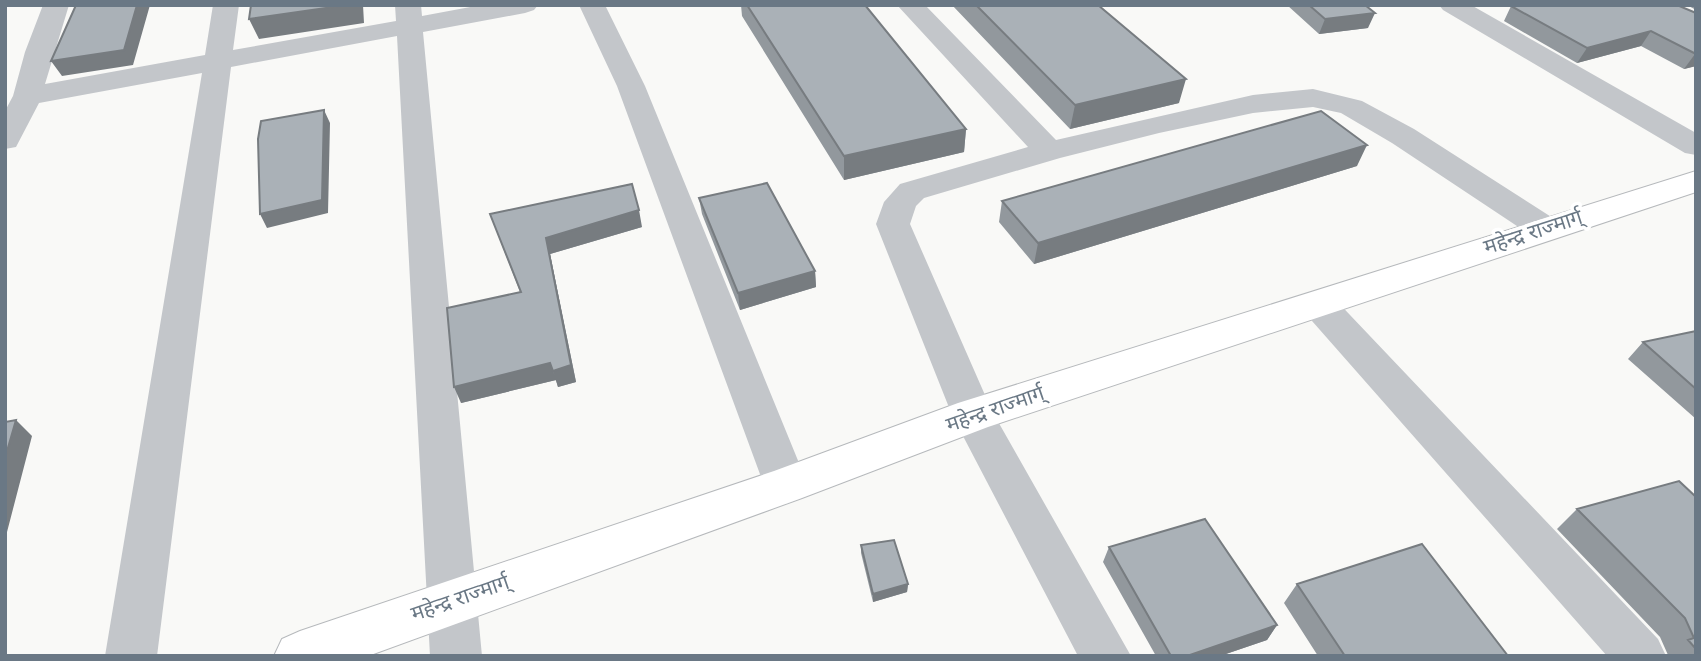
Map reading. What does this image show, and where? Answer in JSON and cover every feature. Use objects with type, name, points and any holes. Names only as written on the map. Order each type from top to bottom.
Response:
[{"type":"highway","name":"महेन्द्र राज्मार्ग्","points":[[300,656],[786,485],[973,415],[1318,304],[1693,175]]},
{"type":"street","points":[[5,140],[28,96],[28,54],[56,5]]},
{"type":"street","points":[[131,656],[226,5]]},
{"type":"street","points":[[28,96],[216,61],[410,16],[525,5]]},
{"type":"street","points":[[592,5],[631,86],[786,485]]},
{"type":"street","points":[[909,5],[1049,151]]},
{"type":"street","points":[[1452,5],[1693,175]]},
{"type":"street","points":[[410,16],[456,656]]},
{"type":"street","points":[[1105,656],[973,415],[893,224],[901,202],[912,191],[1049,151],[1158,124],[1254,104],[1322,100],[1351,107],[1403,136],[1544,228]]},
{"type":"street","points":[[1318,304],[1545,549],[1640,656]]},
{"type":"building","points":[[76,5],[137,5],[124,50],[51,61]]},
{"type":"building","points":[[251,5],[347,5],[249,19]]},
{"type":"building","points":[[747,5],[865,5],[966,129],[844,156]]},
{"type":"building","points":[[976,5],[1098,5],[1186,79],[1075,105]]},
{"type":"building","points":[[1309,5],[1365,5],[1375,13],[1325,19]]},
{"type":"building","points":[[1677,5],[1696,13],[1696,54],[1651,31],[1587,48],[1511,6]]},
{"type":"building","points":[[324,110],[322,200],[260,214],[258,139],[261,121]]},
{"type":"building","points":[[1321,111],[1367,145],[1038,243],[1002,201]]},
{"type":"building","points":[[767,183],[815,271],[738,293],[699,198]]},
{"type":"building","points":[[632,184],[639,210],[546,238],[571,365],[553,371],[550,363],[454,387],[447,308],[521,292],[490,214]]},
{"type":"building","points":[[1696,331],[1696,389],[1643,342]]},
{"type":"building","points":[[16,420],[5,458],[5,422]]},
{"type":"building","points":[[1679,481],[1696,497],[1696,649],[1688,640],[1694,638],[1685,618],[1577,509]]},
{"type":"building","points":[[1205,519],[1277,625],[1187,656],[1171,656],[1109,547]]},
{"type":"building","points":[[894,540],[908,584],[873,594],[861,545]]},
{"type":"building","points":[[1422,544],[1508,656],[1345,656],[1297,584]]}]
